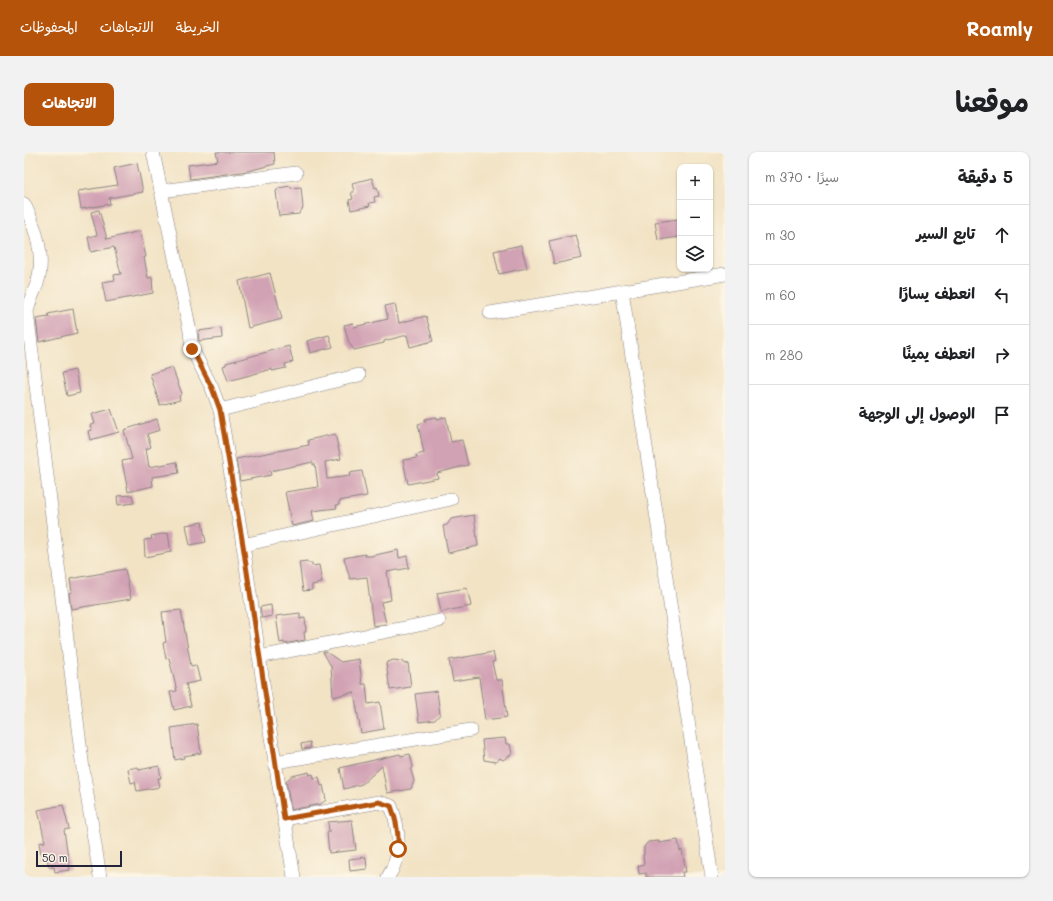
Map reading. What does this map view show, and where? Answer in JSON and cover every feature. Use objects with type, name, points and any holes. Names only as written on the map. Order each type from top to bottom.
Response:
[{"type":"street","points":[[153,152],[190,331],[192,349],[212,388],[220,410],[243,545],[259,658],[294,877]]},
{"type":"street","points":[[161,191],[296,173]]},
{"type":"street","points":[[24,204],[32,220],[39,244],[41,262],[37,283],[30,298],[27,312],[83,769],[100,877]]},
{"type":"street","points":[[490,313],[725,274]]},
{"type":"street","points":[[622,291],[712,877]]},
{"type":"street","points":[[220,410],[359,375]]},
{"type":"street","points":[[243,545],[451,499]]},
{"type":"street","points":[[259,658],[439,621]]},
{"type":"street","points":[[275,762],[471,730]]},
{"type":"street","points":[[284,819],[379,802],[391,806],[398,838],[398,849],[393,869],[388,877]]},
{"type":"building","points":[[216,152],[274,152],[275,164],[248,171],[190,179],[188,165],[218,161]]},
{"type":"building","points":[[137,163],[143,192],[109,198],[110,204],[81,209],[78,191],[118,185],[114,168]]},
{"type":"building","points":[[372,178],[375,188],[377,187],[379,196],[374,197],[375,202],[369,203],[370,206],[351,210],[349,200],[353,199],[351,192],[354,192],[352,183]]},
{"type":"building","points":[[290,186],[291,188],[301,187],[303,208],[299,214],[279,216],[276,191],[279,188]]},
{"type":"building","points":[[99,210],[107,239],[140,231],[146,257],[144,257],[148,278],[152,277],[153,293],[106,302],[102,282],[115,280],[114,275],[121,274],[114,247],[91,252],[88,237],[97,235],[91,212]]},
{"type":"building","points":[[677,219],[677,237],[658,240],[655,222]]},
{"type":"building","points":[[576,235],[582,258],[554,264],[549,241]]},
{"type":"building","points":[[521,245],[527,268],[499,274],[494,251]]},
{"type":"building","points":[[270,273],[282,319],[248,328],[239,281]]},
{"type":"building","points":[[395,304],[399,323],[426,316],[433,341],[410,347],[407,335],[384,341],[384,343],[354,350],[349,343],[344,325],[353,323],[354,327],[388,319],[385,306]]},
{"type":"building","points":[[73,309],[77,333],[39,342],[36,319],[49,317],[48,314]]},
{"type":"building","points":[[221,328],[222,338],[199,341],[198,331]]},
{"type":"building","points":[[329,335],[333,347],[310,353],[307,341]]},
{"type":"building","points":[[289,346],[293,362],[285,364],[286,368],[272,371],[272,369],[228,381],[223,366],[226,365],[226,363]]},
{"type":"building","points":[[172,367],[182,394],[179,396],[180,400],[160,405],[150,374]]},
{"type":"building","points":[[75,370],[80,393],[67,396],[62,373]]},
{"type":"building","points":[[111,409],[119,432],[90,440],[88,431],[92,430],[90,425],[95,424],[92,414]]},
{"type":"building","points":[[437,417],[437,419],[446,417],[451,442],[462,440],[468,465],[437,473],[438,478],[408,484],[403,460],[417,458],[416,455],[424,453],[418,424],[425,422],[425,419]]},
{"type":"building","points":[[157,419],[160,430],[147,434],[151,447],[146,449],[149,467],[177,462],[179,473],[152,477],[153,486],[128,492],[122,461],[132,459],[124,430]]},
{"type":"building","points":[[335,434],[341,459],[325,462],[327,479],[350,476],[349,473],[362,471],[367,496],[339,501],[339,505],[336,505],[337,508],[312,511],[314,521],[292,526],[285,492],[318,487],[315,464],[313,465],[313,462],[270,471],[271,475],[240,481],[236,459],[309,445],[308,440]]},
{"type":"building","points":[[132,495],[134,503],[118,505],[117,496]]},
{"type":"building","points":[[474,515],[478,546],[448,553],[443,526],[447,525],[451,519]]},
{"type":"building","points":[[202,522],[206,542],[190,545],[186,525]]},
{"type":"building","points":[[168,533],[171,552],[145,557],[144,540],[152,539],[151,536]]},
{"type":"building","points":[[398,550],[399,558],[407,556],[409,568],[387,572],[391,600],[381,602],[386,624],[373,626],[367,577],[350,579],[344,558],[365,554],[365,556],[371,556]]},
{"type":"building","points":[[307,561],[308,563],[312,563],[312,566],[319,565],[322,583],[312,585],[312,590],[303,591],[299,562]]},
{"type":"building","points":[[125,569],[131,599],[71,609],[69,593],[72,592],[70,579]]},
{"type":"building","points":[[467,588],[471,606],[441,612],[437,593]]},
{"type":"building","points":[[271,605],[272,616],[262,618],[260,607]]},
{"type":"building","points":[[181,610],[191,666],[196,665],[200,681],[186,684],[191,706],[174,710],[170,692],[177,691],[169,658],[166,659],[163,643],[166,642],[162,612]]},
{"type":"building","points":[[300,613],[300,619],[305,618],[305,640],[284,644],[284,642],[280,643],[276,616]]},
{"type":"building","points":[[323,652],[326,652],[341,662],[359,659],[362,684],[366,684],[368,704],[380,702],[384,729],[361,733],[354,692],[333,697],[331,666]]},
{"type":"building","points":[[493,652],[495,661],[492,662],[496,680],[502,680],[507,717],[485,720],[479,677],[453,681],[449,660]]},
{"type":"building","points":[[393,660],[402,661],[404,664],[408,663],[411,687],[390,690],[386,663]]},
{"type":"building","points":[[437,691],[440,714],[435,720],[419,722],[415,694]]},
{"type":"building","points":[[197,724],[201,753],[184,756],[184,758],[175,760],[171,728]]},
{"type":"building","points":[[505,738],[506,744],[510,744],[512,754],[503,760],[500,758],[496,762],[484,760],[482,740]]},
{"type":"building","points":[[310,742],[311,748],[302,749],[301,744]]},
{"type":"building","points":[[400,754],[401,756],[410,754],[413,767],[411,770],[414,781],[411,789],[387,793],[382,766],[362,784],[344,789],[340,768]]},
{"type":"building","points":[[159,766],[161,778],[158,778],[160,787],[137,791],[135,782],[131,783],[128,769],[138,767],[139,770]]},
{"type":"building","points":[[309,772],[310,775],[313,774],[314,778],[319,777],[321,786],[323,785],[326,800],[321,804],[291,810],[286,781],[292,776]]},
{"type":"building","points":[[63,805],[69,829],[64,830],[70,870],[55,872],[54,867],[49,867],[47,859],[42,859],[39,843],[45,842],[38,810]]},
{"type":"building","points":[[352,820],[356,850],[329,853],[327,832],[329,832],[328,822]]},
{"type":"building","points":[[678,840],[680,851],[682,850],[686,872],[682,872],[683,877],[646,877],[646,873],[639,874],[638,866],[644,864],[644,847],[648,842],[659,841],[659,843]]},
{"type":"building","points":[[366,857],[367,869],[350,871],[349,859]]},
{"type":"route","points":[[192,349],[212,388],[220,410],[243,545],[284,819],[379,802],[385,803],[391,806],[393,811],[398,838],[398,849]]}]
